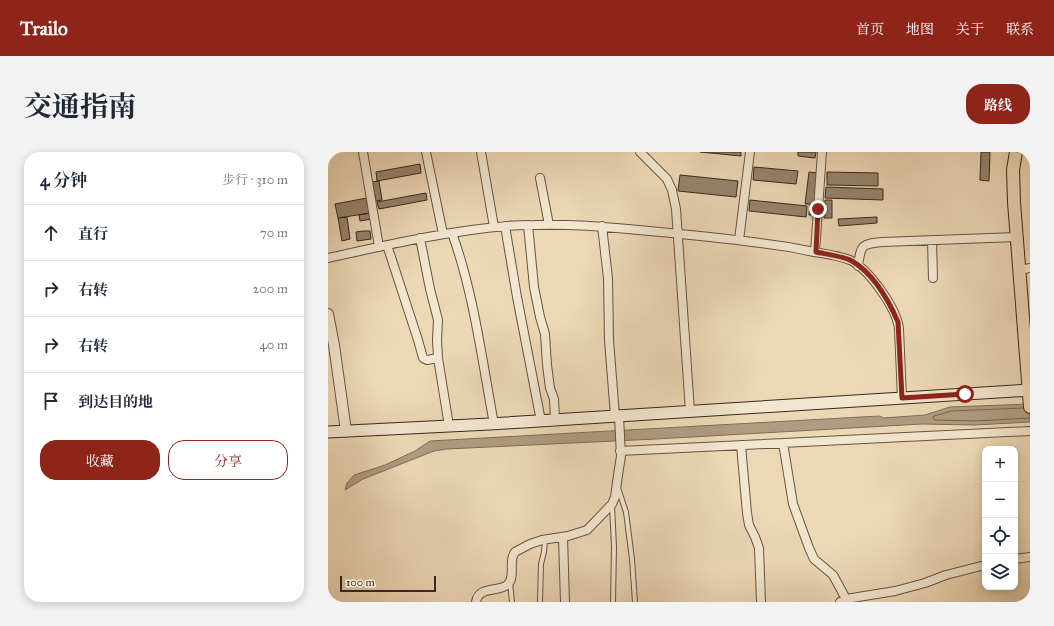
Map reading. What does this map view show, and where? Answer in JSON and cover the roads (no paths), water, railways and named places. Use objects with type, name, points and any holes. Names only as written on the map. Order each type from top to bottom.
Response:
[{"type":"main road","points":[[1016,152],[1013,170],[1014,202],[1017,237],[1025,269],[1030,407]]},
{"type":"main road","points":[[328,432],[494,424],[1030,390]]},
{"type":"street","points":[[363,152],[383,246],[418,340],[423,358],[427,360],[438,358]]},
{"type":"street","points":[[426,152],[443,234]]},
{"type":"street","points":[[481,152],[494,227]]},
{"type":"street","points":[[640,152],[667,179],[672,190],[676,210],[690,411]]},
{"type":"street","points":[[739,240],[750,152]]},
{"type":"street","points":[[816,252],[822,152]]},
{"type":"street","points":[[540,178],[549,225]]},
{"type":"street","points":[[328,258],[452,232],[528,225],[602,226],[677,233],[779,245],[827,254],[851,260],[864,270],[875,282],[894,312],[898,322],[902,398]]},
{"type":"street","points":[[528,225],[534,287],[545,334],[547,365],[550,388],[554,399],[555,420]]},
{"type":"street","points":[[505,226],[518,304],[541,421]]},
{"type":"street","points":[[476,602],[479,594],[491,589],[508,585],[512,578],[512,559],[514,552],[530,544],[587,530],[612,504],[615,497],[620,451],[609,340],[608,278],[602,226]]},
{"type":"street","points":[[452,232],[461,256],[471,298],[494,424]]},
{"type":"street","points":[[858,266],[860,251],[863,246],[871,243],[1017,237]]},
{"type":"street","points":[[420,238],[438,320],[438,358],[449,426]]},
{"type":"street","points":[[932,240],[933,278]]},
{"type":"street","points":[[328,314],[334,344],[346,431]]},
{"type":"street","points":[[620,451],[1030,431]]},
{"type":"street","points":[[783,443],[793,504],[809,548],[814,559],[833,575],[843,600],[895,591],[982,566]]},
{"type":"street","points":[[741,445],[749,525],[759,548],[761,602]]},
{"type":"street","points":[[563,537],[565,602]]},
{"type":"street","points":[[1018,558],[1030,556]]},
{"type":"lane","points":[[617,484],[626,512],[632,559],[634,602]]},
{"type":"lane","points":[[612,504],[614,547],[613,602]]},
{"type":"lane","points":[[540,602],[541,564],[545,540]]},
{"type":"lane","points":[[510,581],[512,602]]},
{"type":"water","points":[[1030,404],[1030,422],[975,425],[922,424],[447,449],[434,451],[363,479],[345,490],[347,483],[354,475],[385,465],[415,451],[430,441],[879,416],[884,418],[925,415],[950,407]]}]
